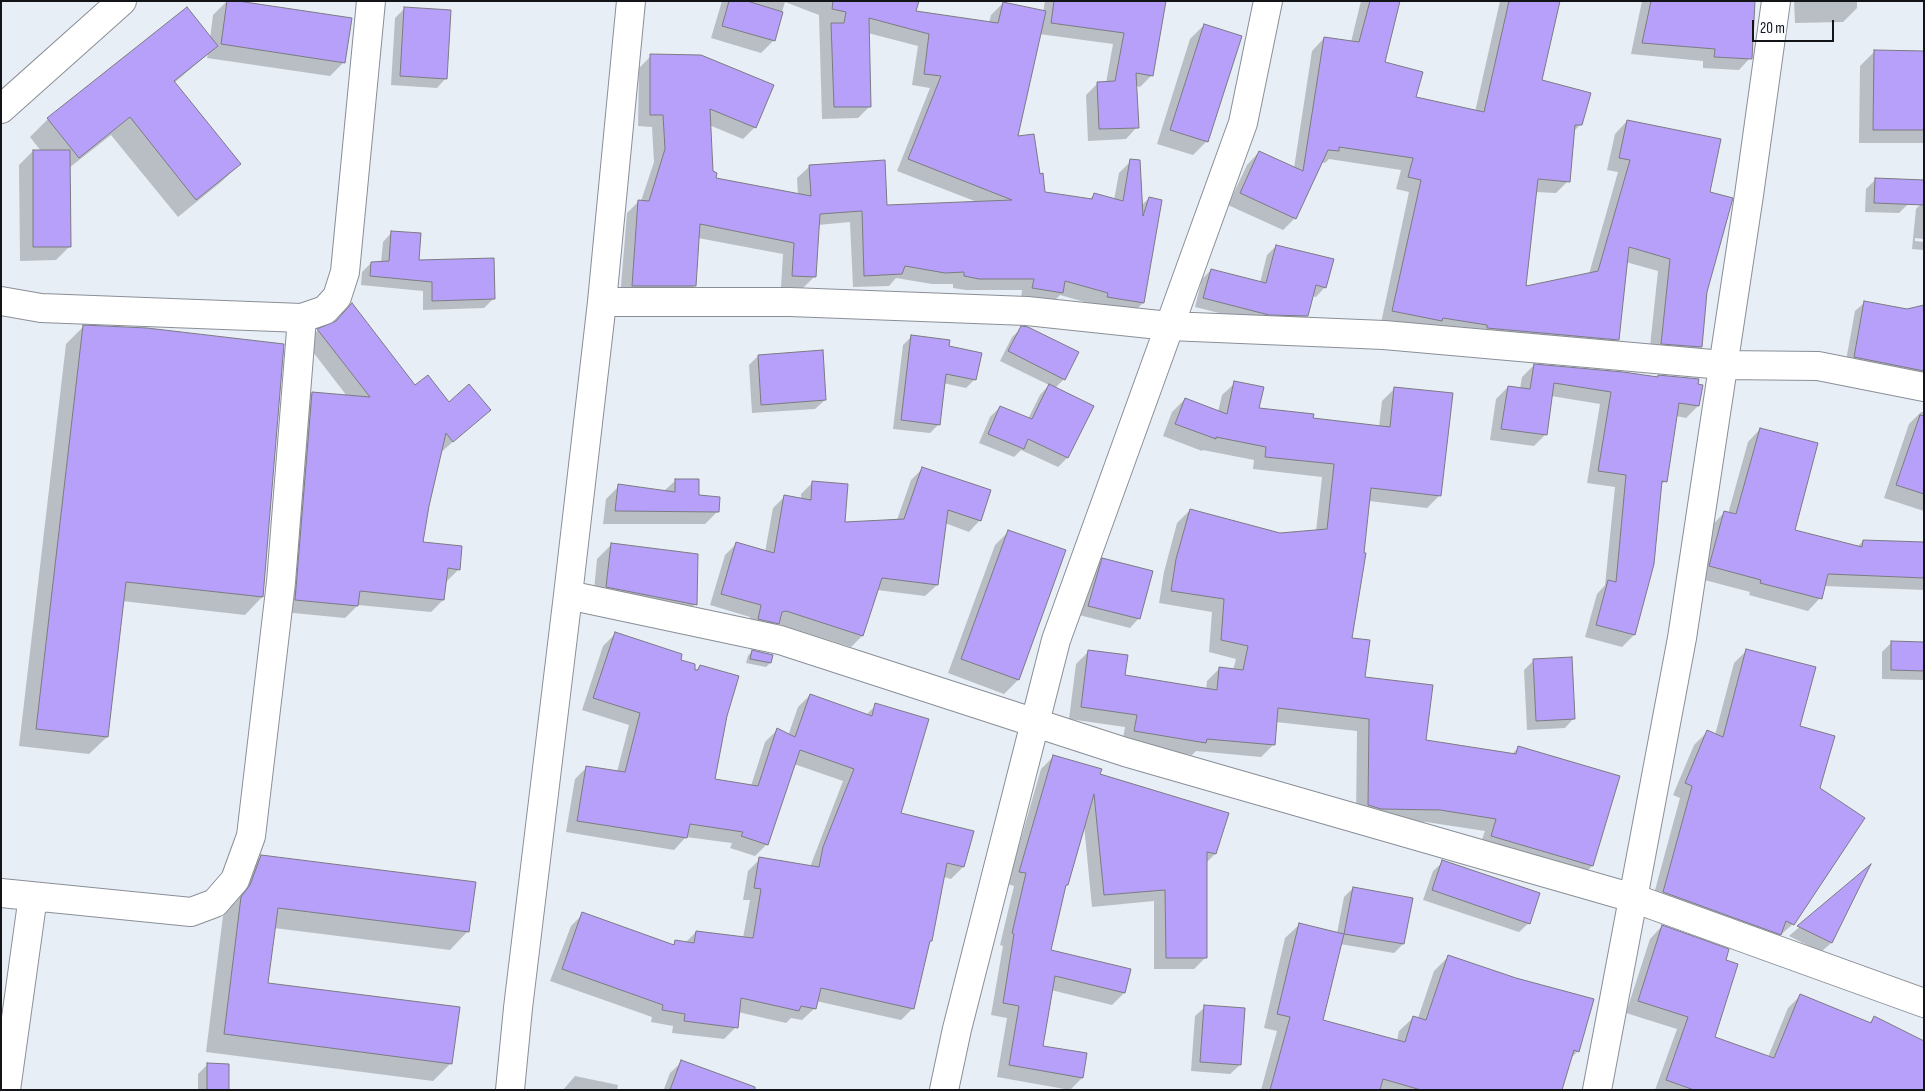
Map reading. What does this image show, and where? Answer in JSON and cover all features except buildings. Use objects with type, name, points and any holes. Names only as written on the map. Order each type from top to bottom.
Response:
[{"type":"street","points":[[1,109],[122,1]]},
{"type":"street","points":[[1,301],[41,308],[302,318],[325,310],[337,297],[345,272],[357,168],[372,1]]},
{"type":"street","points":[[510,1090],[518,1008],[602,302],[631,1]]},
{"type":"street","points":[[944,1090],[957,1029],[1056,640],[1243,123],[1268,1]]},
{"type":"street","points":[[1597,1090],[1682,638],[1750,195],[1776,1]]},
{"type":"street","points":[[602,302],[790,302],[1027,311],[1169,326],[1384,335],[1724,365],[1818,366],[1924,386]]},
{"type":"street","points":[[1,892],[191,912],[215,903],[235,880],[251,836],[282,582],[302,318]]},
{"type":"street","points":[[568,596],[780,640],[1125,752],[1633,898],[1924,1002]]},
{"type":"street","points":[[6,1090],[33,896]]}]
